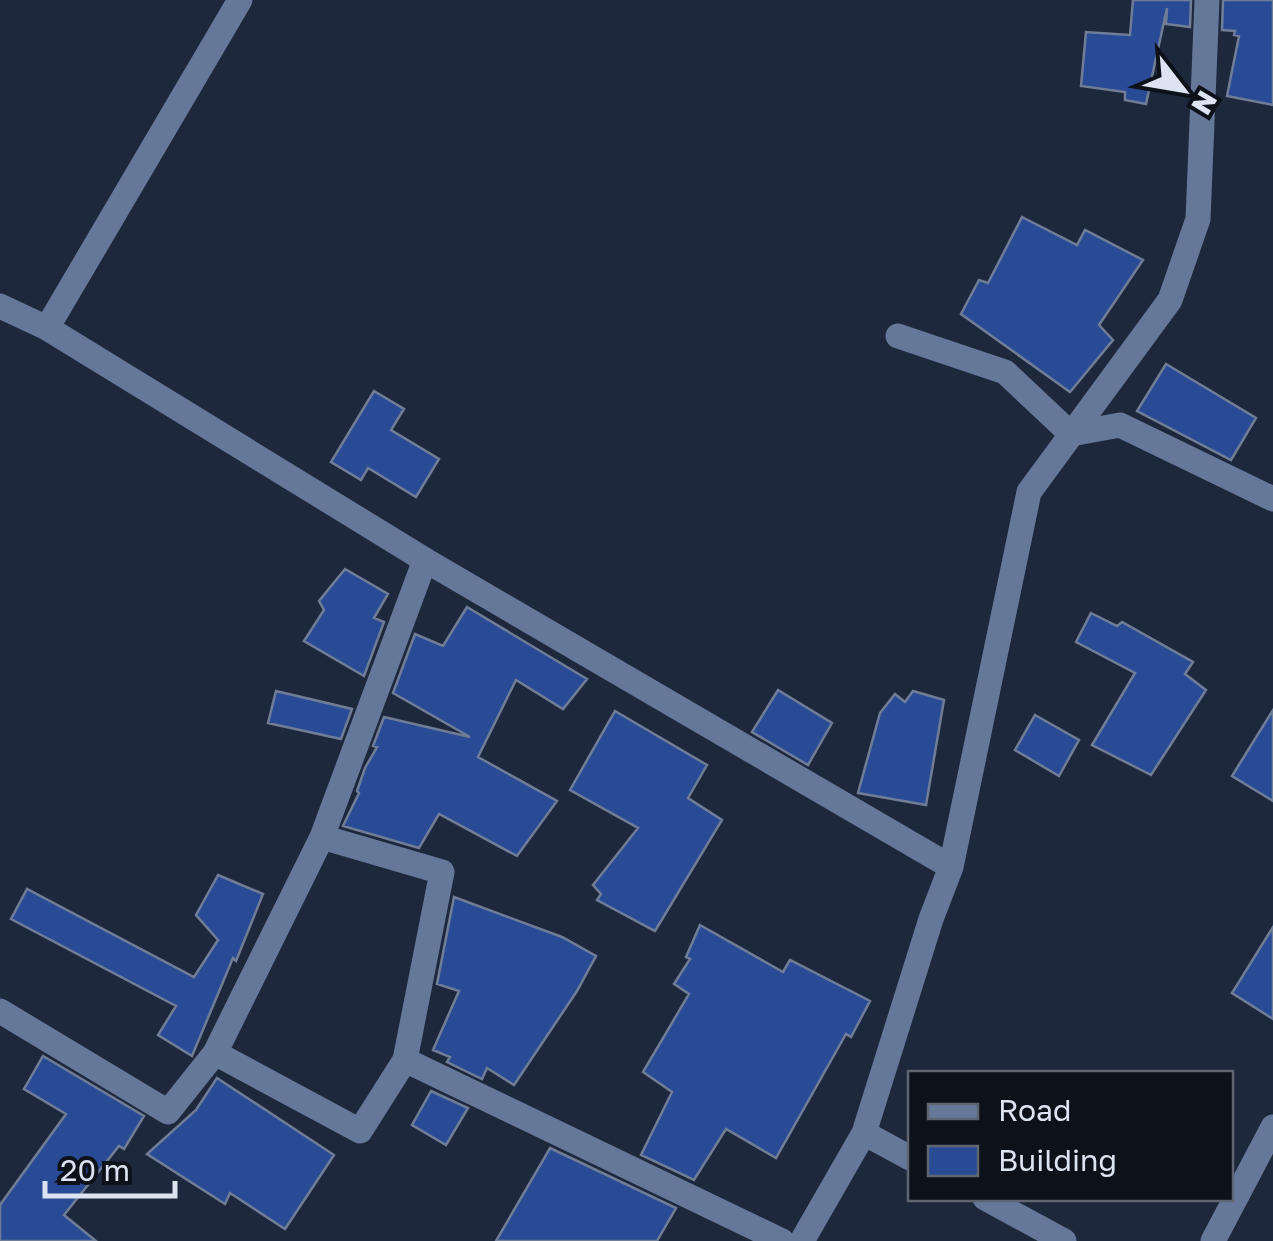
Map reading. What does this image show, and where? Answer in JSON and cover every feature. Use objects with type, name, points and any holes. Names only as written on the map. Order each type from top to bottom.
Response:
[{"type":"street","points":[[47,328],[240,0]]},
{"type":"street","points":[[802,1241],[864,1133],[931,918],[951,868],[1029,492],[1170,300],[1198,219],[1207,0]]},
{"type":"street","points":[[0,306],[47,328],[425,560],[951,868]]},
{"type":"street","points":[[898,336],[1005,372],[1071,434]]},
{"type":"street","points":[[1071,434],[1120,425],[1273,499]]},
{"type":"street","points":[[0,1010],[168,1112],[216,1053],[322,837],[425,560]]},
{"type":"street","points":[[216,1053],[360,1132],[405,1060],[442,872],[322,837]]},
{"type":"street","points":[[405,1060],[782,1241]]},
{"type":"street","points":[[1213,1241],[1273,1127]]},
{"type":"street","points":[[864,1133],[908,1157]]},
{"type":"street","points":[[991,1201],[1064,1241]]},
{"type":"building","points":[[1133,0],[1191,0],[1190,27],[1166,24],[1167,8],[1146,104],[1125,100],[1125,92],[1081,86],[1086,32],[1130,35]]},
{"type":"building","points":[[1223,0],[1273,0],[1273,105],[1227,96],[1239,36],[1234,35],[1235,31],[1222,30]]},
{"type":"building","points":[[1022,217],[1077,245],[1085,230],[1143,260],[1099,325],[1113,340],[1070,392],[961,314],[979,280],[988,283]]},
{"type":"building","points":[[1166,364],[1256,418],[1231,460],[1137,411]]},
{"type":"building","points":[[374,391],[404,409],[391,430],[439,459],[416,497],[368,468],[361,480],[331,462]]},
{"type":"building","points":[[345,569],[388,594],[374,618],[384,622],[364,676],[304,641],[324,610],[319,601]]},
{"type":"building","points":[[467,607],[587,679],[563,709],[516,680],[478,757],[557,801],[517,856],[439,814],[419,848],[343,826],[377,747],[373,746],[384,717],[470,737],[393,693],[415,634],[443,646]]},
{"type":"building","points":[[1091,613],[1117,626],[1122,622],[1193,662],[1185,674],[1206,690],[1151,775],[1092,745],[1135,673],[1076,642]]},
{"type":"building","points":[[778,690],[832,723],[808,765],[752,732]]},
{"type":"building","points":[[276,691],[352,709],[341,739],[268,723]]},
{"type":"building","points":[[913,691],[944,700],[926,805],[858,793],[880,713],[895,694],[905,702]]},
{"type":"building","points":[[1273,710],[1273,801],[1232,776]]},
{"type":"building","points":[[615,711],[707,765],[688,798],[722,820],[655,931],[597,900],[601,894],[593,885],[638,828],[570,790]]},
{"type":"building","points":[[1035,715],[1079,740],[1059,776],[1015,750]]},
{"type":"building","points":[[218,875],[263,894],[192,1056],[158,1035],[176,1006],[11,919],[27,889],[194,977],[218,940],[196,915]]},
{"type":"building","points":[[454,897],[562,937],[596,956],[514,1085],[487,1068],[482,1079],[447,1062],[450,1057],[433,1050],[459,991],[437,984]]},
{"type":"building","points":[[700,925],[783,972],[790,960],[870,1001],[851,1037],[846,1034],[776,1158],[726,1129],[694,1180],[641,1155],[672,1092],[643,1072],[689,994],[674,984],[690,959],[686,957]]},
{"type":"building","points":[[1273,927],[1273,1019],[1232,993]]},
{"type":"building","points":[[43,1056],[144,1116],[124,1149],[119,1146],[64,1215],[96,1241],[0,1241],[0,1205],[66,1114],[24,1089]]},
{"type":"building","points":[[217,1078],[334,1155],[285,1229],[230,1193],[225,1204],[147,1154],[196,1110]]},
{"type":"building","points":[[431,1091],[468,1108],[446,1145],[412,1125]]},
{"type":"building","points":[[550,1148],[676,1208],[657,1241],[496,1241]]}]
